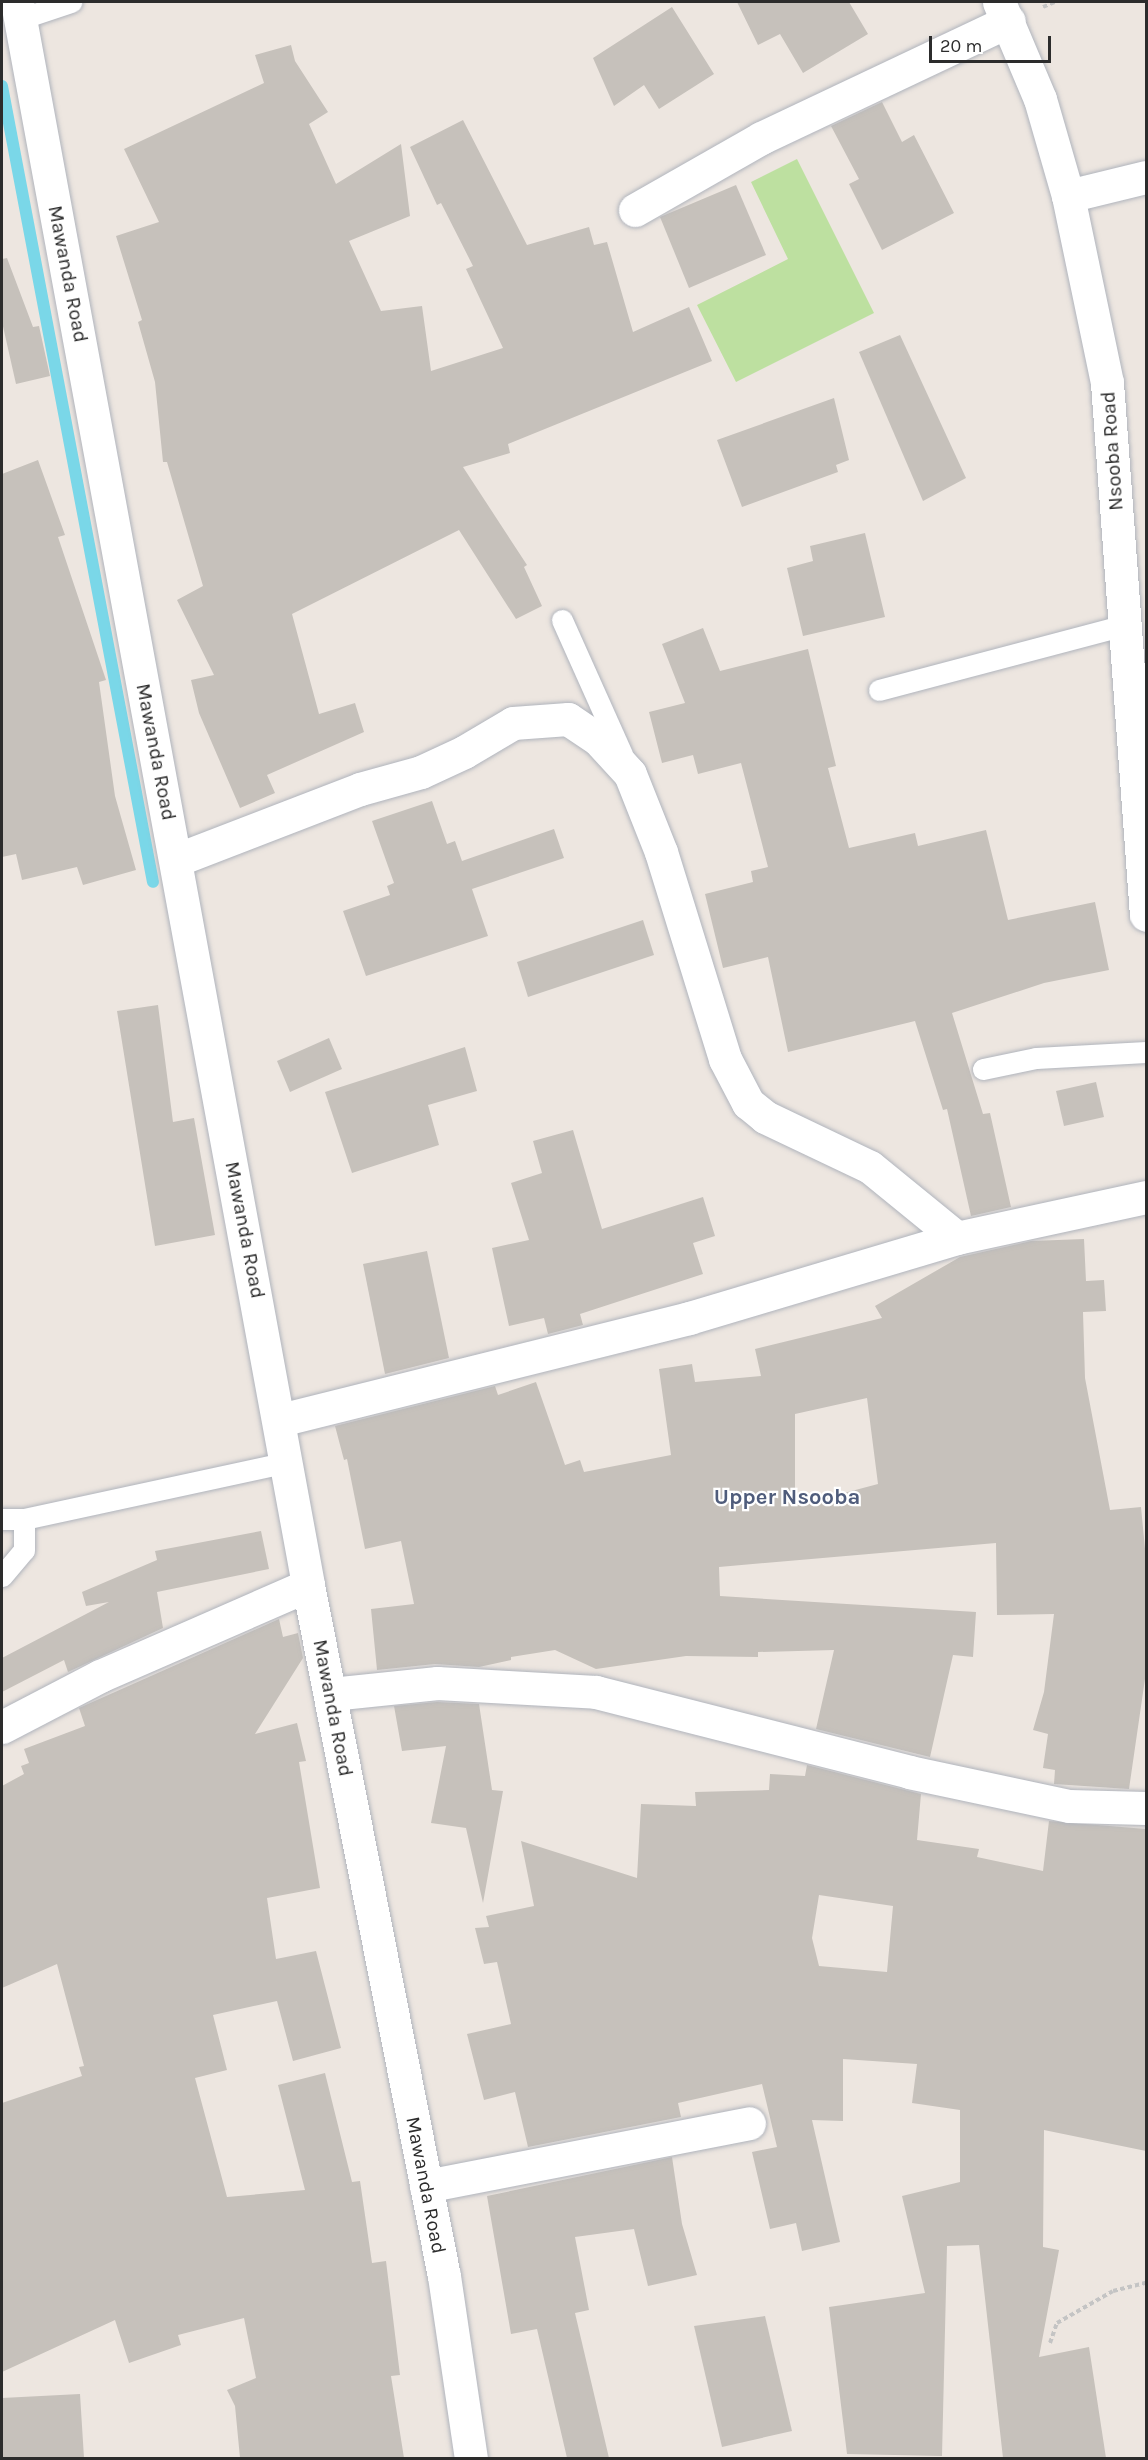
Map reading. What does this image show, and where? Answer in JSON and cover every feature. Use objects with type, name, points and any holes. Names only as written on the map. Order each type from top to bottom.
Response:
[{"type":"street","name":"Mawanda Road","points":[[19,10],[288,1462],[308,1585],[331,1694],[462,2380],[471,2458]]},
{"type":"street","points":[[635,210],[761,138],[1004,11]]},
{"type":"street","name":"Nsooba Road","points":[[1004,11],[1040,99],[1068,196],[1107,383],[1133,646],[1146,915]]},
{"type":"street","points":[[1068,196],[1146,177]]},
{"type":"street","points":[[176,860],[360,789],[421,772],[464,752],[513,723],[568,719],[598,739],[630,774],[662,852],[725,1059],[748,1103],[765,1117],[870,1167],[957,1238]]},
{"type":"street","points":[[280,1420],[689,1318],[957,1238],[1146,1197]]},
{"type":"street","points":[[2,1727],[100,1676],[308,1585]]},
{"type":"street","points":[[331,1694],[437,1683],[596,1692],[943,1779],[1069,1806],[1146,1808]]},
{"type":"street","points":[[426,2186],[749,2123]]},
{"type":"lane","points":[[19,10],[71,2]]},
{"type":"lane","points":[[562,620],[630,774]]},
{"type":"lane","points":[[879,690],[1133,646]]},
{"type":"lane","points":[[983,1068],[1036,1058],[1146,1052]]},
{"type":"lane","points":[[2,1519],[24,1519],[288,1462]]},
{"type":"lane","points":[[2,1576],[24,1550],[24,1519]]},
{"type":"path","points":[[1050,2343],[1057,2323],[1113,2291],[1146,2283]]},
{"type":"green space","points":[[797,159],[874,313],[736,382],[697,305],[788,259],[751,182]]},
{"type":"building","points":[[737,2],[849,2],[868,34],[803,73],[780,34],[758,45]]},
{"type":"building","points":[[672,7],[714,74],[659,109],[644,85],[614,106],[593,58]]},
{"type":"building","points":[[291,45],[295,61],[328,112],[309,124],[336,184],[401,144],[410,216],[349,241],[381,311],[422,306],[431,371],[503,348],[466,269],[473,266],[441,203],[437,205],[410,147],[463,120],[527,245],[589,227],[594,245],[607,242],[633,332],[689,307],[712,361],[508,444],[510,453],[463,467],[527,565],[524,567],[542,606],[516,619],[459,530],[292,614],[319,714],[355,703],[364,732],[267,775],[275,793],[240,808],[199,713],[191,680],[214,675],[177,600],[203,586],[167,462],[163,462],[155,382],[138,322],[142,320],[116,236],[159,222],[124,149],[264,83],[255,55]]},
{"type":"building","points":[[882,102],[902,142],[914,135],[954,213],[882,250],[849,184],[859,179],[831,126]]},
{"type":"building","points":[[736,185],[766,255],[689,288],[660,217]]},
{"type":"building","points":[[7,258],[33,327],[39,326],[50,376],[16,384],[2,322],[2,259]]},
{"type":"building","points":[[900,335],[966,478],[923,501],[859,352]]},
{"type":"building","points":[[834,398],[849,460],[836,465],[838,472],[742,507],[717,440]]},
{"type":"building","points":[[38,460],[65,535],[58,537],[106,680],[99,682],[115,796],[136,870],[83,885],[77,867],[22,880],[16,854],[2,857],[2,474]]},
{"type":"building","points":[[865,533],[885,617],[803,636],[787,568],[813,561],[810,546]]},
{"type":"building","points":[[703,628],[720,671],[808,649],[836,766],[828,768],[849,848],[915,833],[918,846],[986,830],[1008,920],[1095,902],[1109,970],[1044,983],[952,1013],[983,1114],[990,1113],[1011,1207],[971,1216],[947,1109],[943,1110],[915,1021],[788,1052],[768,957],[723,968],[705,894],[753,882],[751,871],[768,867],[741,763],[698,774],[693,755],[662,763],[649,712],[685,703],[662,644]]},
{"type":"building","points":[[432,801],[447,844],[455,841],[462,861],[554,829],[564,858],[472,889],[488,936],[366,976],[343,911],[390,895],[387,886],[394,883],[372,821]]},
{"type":"building","points":[[643,920],[654,955],[528,997],[517,962]]},
{"type":"building","points":[[158,1005],[173,1122],[194,1118],[215,1235],[155,1246],[117,1011]]},
{"type":"building","points":[[329,1038],[342,1069],[290,1092],[277,1061]]},
{"type":"building","points":[[465,1047],[477,1091],[428,1105],[439,1145],[352,1173],[325,1092]]},
{"type":"building","points":[[1096,1082],[1104,1117],[1064,1126],[1056,1091]]},
{"type":"building","points":[[573,1130],[602,1229],[703,1197],[715,1236],[693,1243],[703,1274],[580,1314],[583,1325],[548,1334],[544,1318],[509,1326],[492,1248],[529,1240],[511,1183],[542,1173],[533,1141]]},
{"type":"building","points":[[1084,1239],[1086,1281],[1104,1280],[1106,1311],[1083,1312],[1085,1378],[1110,1510],[1141,1507],[1146,1559],[1146,1672],[1129,1789],[1054,1784],[1055,1770],[1043,1768],[1048,1734],[1033,1730],[1044,1692],[1054,1614],[997,1615],[996,1543],[719,1567],[720,1596],[976,1612],[973,1657],[953,1655],[930,1757],[816,1729],[834,1650],[758,1652],[758,1657],[686,1656],[596,1669],[555,1650],[511,1657],[511,1660],[479,1667],[435,1664],[377,1670],[371,1609],[414,1604],[401,1541],[365,1549],[347,1459],[344,1460],[335,1426],[495,1386],[498,1395],[536,1382],[565,1465],[580,1460],[584,1472],[671,1455],[659,1369],[692,1364],[695,1382],[761,1376],[755,1349],[882,1318],[875,1306],[960,1257],[1031,1241]],"holes":[[[867,1398],[878,1484],[795,1506],[795,1414]]]},
{"type":"building","points":[[427,1251],[449,1358],[385,1374],[363,1264]]},
{"type":"building","points":[[261,1531],[269,1569],[157,1592],[163,1628],[68,1672],[64,1660],[2,1692],[2,1658],[109,1602],[86,1606],[82,1592],[157,1560],[155,1551]]},
{"type":"building","points":[[279,1619],[283,1637],[298,1633],[303,1658],[255,1734],[297,1723],[306,1761],[299,1762],[320,1888],[267,1898],[276,1959],[316,1951],[341,2048],[293,2061],[277,2001],[213,2015],[227,2070],[195,2078],[227,2197],[305,2190],[278,2085],[325,2073],[352,2182],[360,2181],[372,2263],[386,2261],[400,2375],[391,2376],[404,2458],[240,2458],[235,2406],[227,2390],[256,2378],[244,2318],[178,2335],[181,2345],[129,2363],[115,2320],[2,2372],[2,2103],[82,2076],[79,2067],[84,2066],[57,1964],[2,1988],[2,1786],[24,1774],[21,1766],[29,1763],[24,1749],[85,1726],[79,1708]]},
{"type":"building","points":[[437,1702],[479,1704],[492,1790],[503,1791],[483,1903],[466,1828],[431,1823],[446,1746],[402,1751],[394,1706]]},
{"type":"building","points":[[807,1765],[921,1794],[917,1840],[979,1849],[977,1857],[1043,1871],[1049,1821],[1146,1829],[1146,2151],[1044,2130],[1043,2247],[1059,2250],[1039,2357],[1089,2347],[1106,2458],[1003,2458],[979,2245],[947,2246],[942,2456],[847,2454],[829,2307],[925,2293],[902,2196],[960,2182],[960,2110],[912,2103],[917,2064],[843,2059],[843,2121],[812,2120],[840,2242],[802,2251],[796,2223],[770,2229],[752,2152],[777,2147],[762,2084],[678,2103],[681,2117],[528,2147],[515,2092],[484,2100],[467,2034],[511,2024],[497,1962],[484,1964],[475,1928],[489,1927],[486,1916],[534,1906],[521,1841],[637,1878],[641,1804],[696,1806],[695,1792],[769,1790],[770,1774],[805,1776]],"holes":[[[819,1895],[893,1906],[887,1972],[819,1966],[812,1938]]]},
{"type":"building","points":[[672,2157],[682,2224],[697,2275],[648,2286],[634,2229],[575,2237],[589,2310],[575,2313],[609,2458],[567,2458],[537,2329],[511,2334],[487,2196]]},
{"type":"building","points":[[765,2316],[792,2431],[722,2447],[694,2326]]},
{"type":"building","points":[[80,2394],[84,2458],[2,2458],[2,2398]]},
{"type":"waterway","points":[[2,86],[153,882]]},
{"type":"district","name":"Upper Nsooba","points":[[787,1498]]}]
